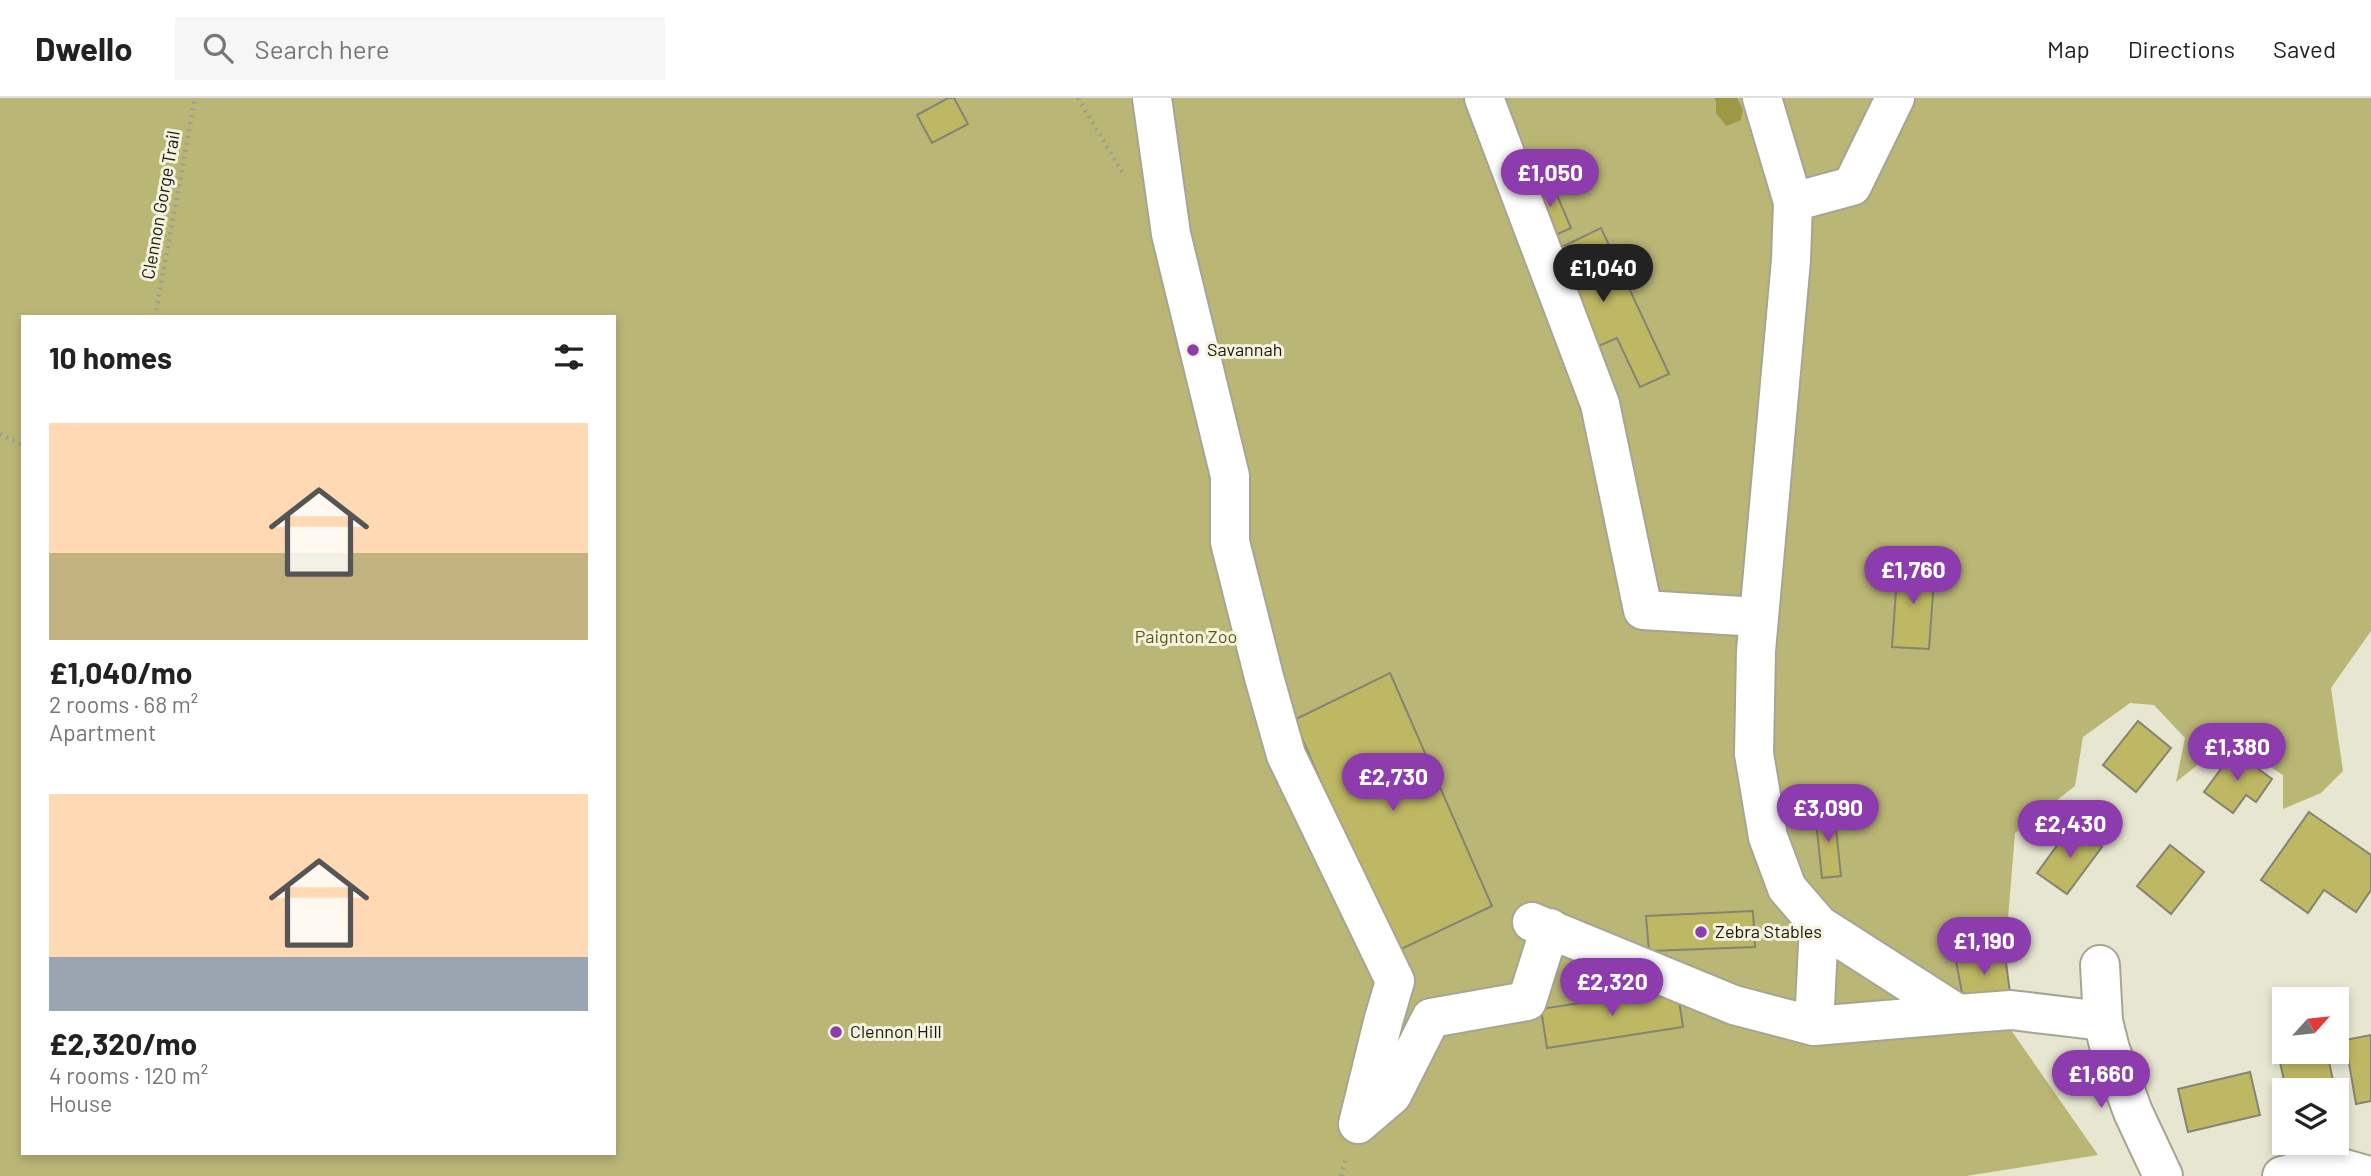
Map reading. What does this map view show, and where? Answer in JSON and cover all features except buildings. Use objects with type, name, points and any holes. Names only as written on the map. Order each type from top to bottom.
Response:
[{"type":"street","points":[[1152,98],[1171,234],[1230,476],[1230,542],[1264,677],[1286,755],[1395,981],[1358,1124]]},
{"type":"street","points":[[1485,98],[1600,404],[1643,610],[1742,616]]},
{"type":"street","points":[[1762,98],[1793,202],[1791,260],[1756,650],[1754,754],[1768,836],[1787,888],[1819,925],[1958,1014]]},
{"type":"street","points":[[1793,202],[1852,186],[1895,98]]},
{"type":"street","points":[[1358,1124],[1392,1095],[1431,1018],[1527,1001],[1541,925],[1734,1005],[1814,1026],[2011,1010],[2102,1021]]},
{"type":"street","points":[[1814,1026],[1819,925]]},
{"type":"street","points":[[2100,965],[2102,1021],[2110,1049],[2133,1112],[2163,1176]]},
{"type":"street","points":[[1358,1124],[1413,1006]]},
{"type":"street","points":[[2282,1176],[2328,1164],[2369,1176]]},
{"type":"path","name":"Clennon Gorge Trail","points":[[155,315],[195,98]]},
{"type":"path","points":[[0,434],[21,445]]},
{"type":"green space","name":"Paignton Zoo","points":[[0,98],[2371,98],[2371,631],[2331,688],[2343,771],[2321,793],[2283,809],[2283,775],[2229,740],[2176,782],[2185,738],[2154,705],[2130,703],[2083,737],[2075,786],[2015,833],[2005,955],[2011,1030],[2098,1155],[1966,1176],[0,1176]]},
{"type":"shaded area","points":[[1714,98],[1737,98],[1743,110],[1741,120],[1726,126],[1716,113]]},
{"type":"place","name":"Savannah","points":[[1193,350]]},
{"type":"place","name":"Zebra Stables","points":[[1701,932]]},
{"type":"place","name":"Clennon Hill","points":[[836,1032]]}]
